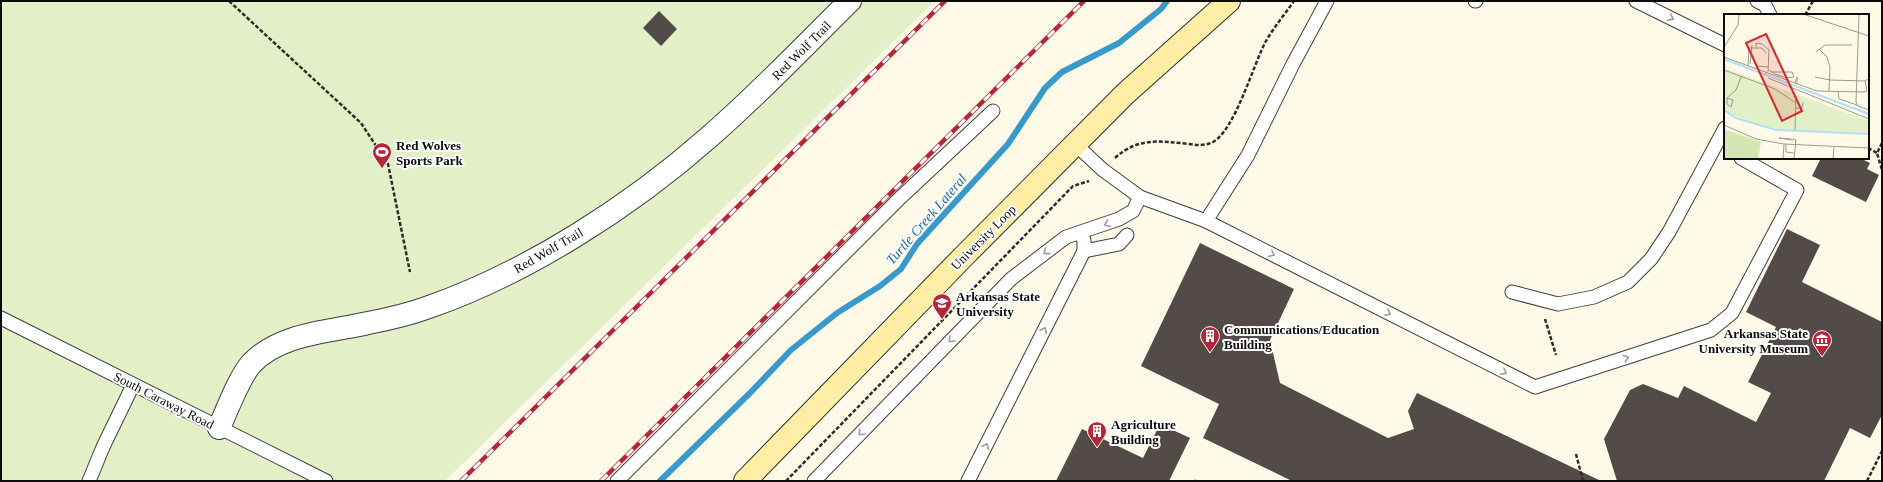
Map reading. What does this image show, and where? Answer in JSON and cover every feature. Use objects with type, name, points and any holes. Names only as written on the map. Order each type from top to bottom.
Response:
[{"type":"street","name":"Red Wolf Trail","points":[[219,428],[250,365],[265,352],[284,343],[306,336],[370,323],[428,307],[480,287],[529,263],[654,182],[708,138],[850,1]]},
{"type":"street","name":"University Loop","points":[[745,481],[963,257],[1125,94],[1229,1]]},
{"type":"lane","points":[[1206,221],[1248,154],[1293,64],[1327,1]]},
{"type":"lane","points":[[1636,1],[1724,45]]},
{"type":"lane","points":[[1757,1],[1765,5],[1770,14]]},
{"type":"lane","points":[[617,481],[900,198],[992,110]]},
{"type":"lane","points":[[1512,292],[1558,304],[1594,297],[1628,282],[1651,259],[1669,232],[1721,147],[1724,133]]},
{"type":"lane","points":[[1076,145],[1103,170],[1140,197],[1206,221],[1535,387],[1711,330],[1732,313],[1798,190],[1743,159]]},
{"type":"lane","points":[[814,481],[1011,279],[1066,237],[1080,234],[1120,219],[1133,211],[1140,197]]},
{"type":"lane","points":[[968,481],[1084,250],[1084,240],[1080,234]]},
{"type":"lane","points":[[1084,250],[1119,244],[1127,235]]},
{"type":"lane","name":"South Caraway Road","points":[[1,318],[326,481]]},
{"type":"lane","points":[[89,481],[103,447],[133,384]]},
{"type":"path","points":[[230,1],[361,123],[388,164],[410,272]]},
{"type":"path","points":[[1806,14],[1813,1]]},
{"type":"path","points":[[1877,153],[1882,144]]},
{"type":"path","points":[[1869,149],[1877,153],[1882,170]]},
{"type":"path","points":[[1543,311],[1556,355]]},
{"type":"path","points":[[1867,481],[1882,451]]},
{"type":"path","points":[[1576,454],[1583,481]]},
{"type":"green space","name":"Red Wolves Sports Park","points":[[1,1],[935,1],[445,481],[1,481]]},
{"type":"building","points":[[659,11],[677,29],[661,46],[643,28]]},
{"type":"building","points":[[1820,159],[1862,159],[1870,163],[1867,169],[1879,175],[1866,202],[1812,176]]},
{"type":"building","points":[[1787,229],[1820,245],[1802,282],[1882,322],[1882,415],[1870,438],[1850,428],[1824,481],[1617,481],[1604,439],[1630,390],[1643,384],[1678,398],[1684,386],[1756,422],[1771,393],[1748,382],[1776,327],[1746,312]]},
{"type":"building","name":"Communications/Education Building","points":[[1200,243],[1294,289],[1270,340],[1280,383],[1388,438],[1414,429],[1408,411],[1417,393],[1601,481],[1292,481],[1203,438],[1219,404],[1141,366]]},
{"type":"building","name":"Agriculture Building","points":[[1160,424],[1190,438],[1169,481],[1056,481],[1082,429],[1143,458]]},
{"type":"waterway","name":"Turtle Creek Lateral","points":[[660,481],[751,392],[791,350],[837,313],[880,286],[901,269],[917,244],[1008,144],[1045,88],[1062,72],[1119,43],[1161,9],[1167,1]]},
{"type":"railway","points":[[461,481],[945,1]]},
{"type":"railway","points":[[601,481],[1084,1]]},
{"type":"place","name":"Red Wolves Sports Park","points":[[382,169]]},
{"type":"place","name":"Arkansas State University","points":[[942,320]]},
{"type":"place","name":"Communications/Education Building","points":[[1210,353]]},
{"type":"place","name":"Arkansas State University Museum","points":[[1822,357]]},
{"type":"place","name":"Agriculture Building","points":[[1097,448]]}]
